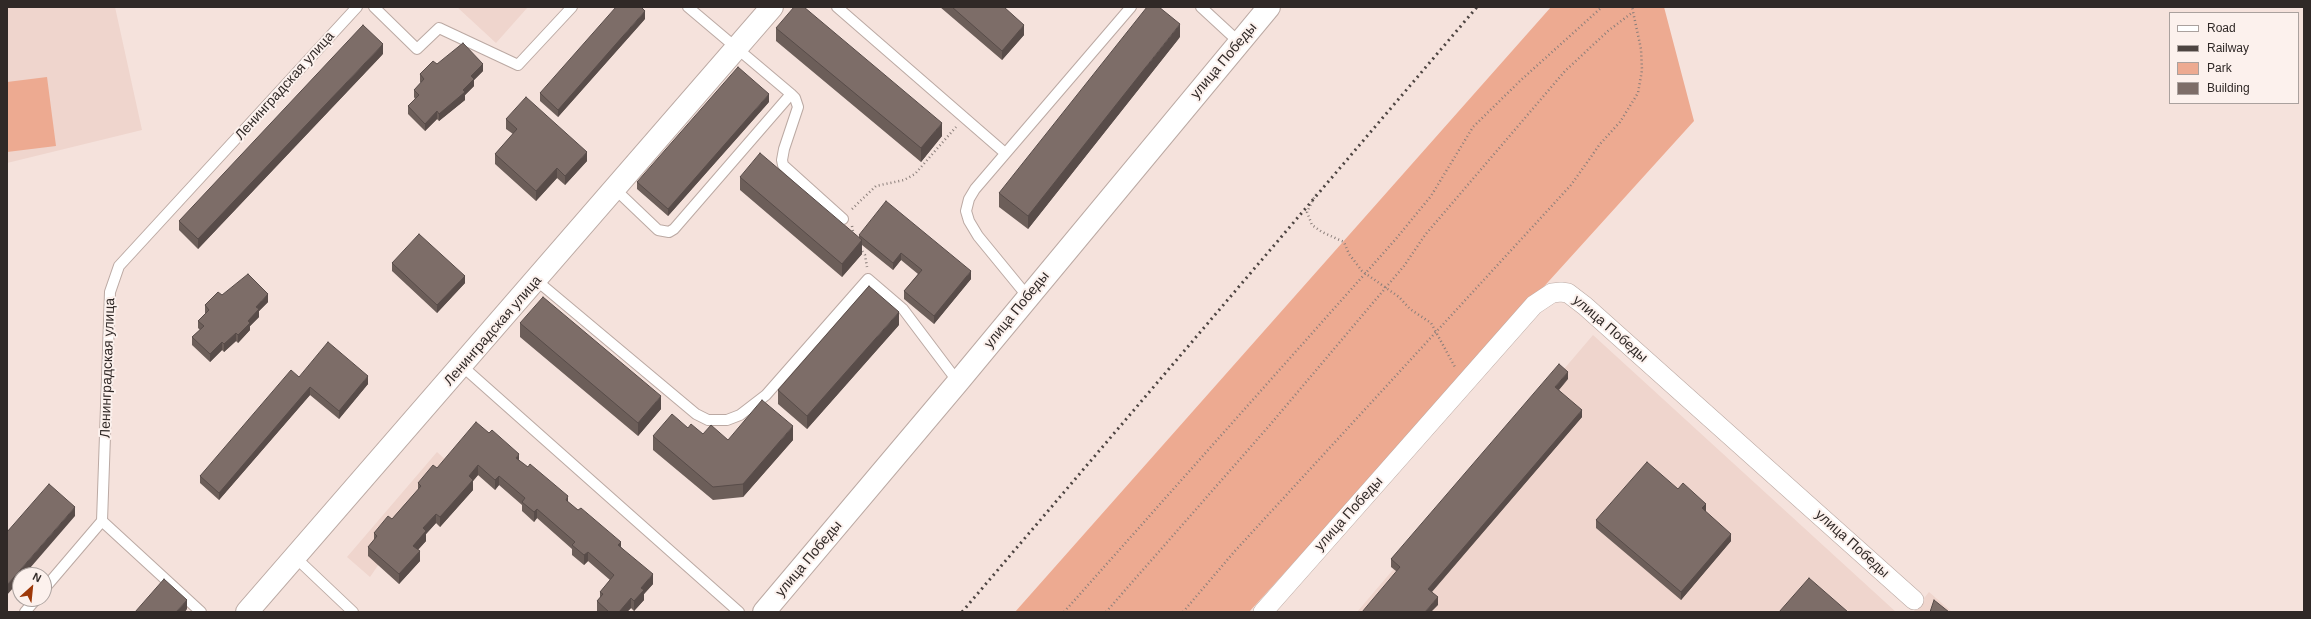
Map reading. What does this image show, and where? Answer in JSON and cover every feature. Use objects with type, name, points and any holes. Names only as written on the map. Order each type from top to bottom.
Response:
[{"type":"street","name":"Ленинградская улица","points":[[247,612],[296,558],[772,7]]},
{"type":"street","name":"улица Победы","points":[[764,612],[958,382],[1269,7]]},
{"type":"street","name":"улица Победы","points":[[1262,612],[1534,304],[1552,293],[1568,293],[1585,306],[1914,600]]},
{"type":"lane","name":"Ленинградская улица","points":[[102,521],[110,292],[119,266],[357,7]]},
{"type":"lane","points":[[374,7],[417,49],[438,28],[518,65],[572,7]]},
{"type":"lane","points":[[688,7],[795,98],[798,107],[784,149],[782,160],[783,166],[843,219]]},
{"type":"lane","points":[[837,7],[1005,153]]},
{"type":"lane","points":[[1028,297],[978,236],[969,221],[966,211],[969,199],[974,189],[1131,7]]},
{"type":"lane","points":[[1201,7],[1240,42]]},
{"type":"lane","points":[[616,189],[658,230],[669,232],[674,229],[791,94]]},
{"type":"lane","points":[[536,280],[696,414],[708,420],[720,421],[740,415],[766,396],[868,279],[903,309],[958,382]]},
{"type":"lane","points":[[462,366],[740,612]]},
{"type":"lane","points":[[52,580],[102,521],[201,612]]},
{"type":"lane","points":[[296,558],[353,612]]},
{"type":"path","points":[[1064,612],[1365,274],[1431,196],[1473,127],[1521,80],[1602,7]]},
{"type":"path","points":[[1183,612],[1234,552],[1332,447],[1436,330],[1571,185],[1632,106],[1638,93],[1642,70],[1641,49],[1632,7]]},
{"type":"path","points":[[1106,612],[1269,426],[1404,266],[1425,235],[1565,71],[1608,31],[1633,12]]},
{"type":"path","points":[[868,279],[865,254],[856,244],[854,228],[843,219],[876,186],[904,180],[915,174],[964,117]]},
{"type":"path","points":[[1316,194],[1307,212],[1312,224],[1322,232],[1344,242],[1352,259],[1365,274],[1385,289],[1400,297],[1410,309],[1431,323],[1436,330],[1440,342],[1455,364],[1458,379],[1454,395]]},
{"type":"shaded area","points":[[7,7],[115,7],[142,130],[7,163]]},
{"type":"shaded area","points":[[457,7],[528,7],[496,43]]},
{"type":"shaded area","points":[[1593,335],[1896,612],[1357,612]]},
{"type":"shaded area","points":[[437,452],[449,463],[370,577],[347,557]]},
{"type":"shaded area","points":[[1929,592],[1952,612],[1913,612]]},
{"type":"green space","points":[[1551,7],[1664,7],[1694,121],[1249,612],[1015,612]]},
{"type":"green space","points":[[47,77],[56,146],[7,152],[7,82]]},
{"type":"building","points":[[616,7],[641,7],[645,11],[558,110],[540,93]]},
{"type":"building","points":[[794,7],[804,7],[942,123],[921,148],[776,28]]},
{"type":"building","points":[[952,7],[1004,7],[1024,25],[1002,51]]},
{"type":"building","points":[[1147,7],[1159,7],[1180,24],[1028,216],[999,193]]},
{"type":"building","points":[[363,25],[383,44],[198,239],[179,221]]},
{"type":"building","points":[[463,43],[483,64],[471,76],[474,79],[463,90],[465,92],[439,114],[437,111],[425,124],[408,106],[419,95],[414,90],[424,79],[420,74],[433,61],[437,64]]},
{"type":"building","points":[[738,67],[769,94],[668,209],[637,182]]},
{"type":"building","points":[[526,97],[587,152],[565,176],[557,168],[536,191],[495,154],[517,129],[506,119]]},
{"type":"building","points":[[760,153],[862,240],[842,264],[740,177]]},
{"type":"building","points":[[886,201],[971,271],[934,316],[904,291],[922,270],[901,253],[893,263],[859,235]]},
{"type":"building","points":[[419,234],[465,276],[437,305],[392,263]]},
{"type":"building","points":[[248,274],[268,294],[256,307],[259,309],[248,321],[250,323],[238,335],[236,333],[224,344],[222,342],[210,354],[192,337],[204,326],[198,321],[209,310],[205,305],[218,292],[222,295]]},
{"type":"building","points":[[869,286],[899,312],[807,416],[778,390]]},
{"type":"building","points":[[543,297],[661,396],[638,423],[520,323]]},
{"type":"building","points":[[328,342],[368,376],[339,411],[310,387],[219,493],[200,476],[291,370],[299,377]]},
{"type":"building","points":[[1559,364],[1568,372],[1555,387],[1582,410],[1428,589],[1438,597],[1425,612],[1362,612],[1400,567],[1391,559]]},
{"type":"building","points":[[762,400],[793,426],[743,484],[713,487],[653,436],[672,414],[688,428],[691,424],[703,434],[711,425],[728,440]]},
{"type":"building","points":[[476,422],[489,433],[492,430],[519,454],[516,458],[528,467],[530,464],[568,496],[566,500],[578,510],[581,508],[621,542],[618,545],[653,574],[641,588],[644,590],[634,601],[631,598],[619,612],[609,612],[597,601],[603,594],[600,592],[614,575],[588,552],[584,555],[572,545],[575,542],[537,509],[534,512],[522,502],[525,498],[499,476],[495,480],[478,465],[469,476],[473,480],[440,517],[436,514],[423,528],[426,531],[413,546],[420,551],[399,574],[368,547],[377,536],[374,533],[388,516],[392,519],[421,486],[418,483],[433,465],[437,468]]},
{"type":"building","points":[[1647,462],[1678,489],[1683,483],[1706,504],[1702,508],[1731,534],[1681,592],[1596,520]]},
{"type":"building","points":[[49,484],[75,507],[23,567],[12,567],[12,579],[7,585],[7,532]]},
{"type":"building","points":[[1809,578],[1848,612],[1779,612]]},
{"type":"building","points":[[164,579],[187,600],[176,612],[135,612]]},
{"type":"building","points":[[1934,600],[1949,612],[1930,612]]},
{"type":"railway","points":[[962,612],[1477,7]]}]
